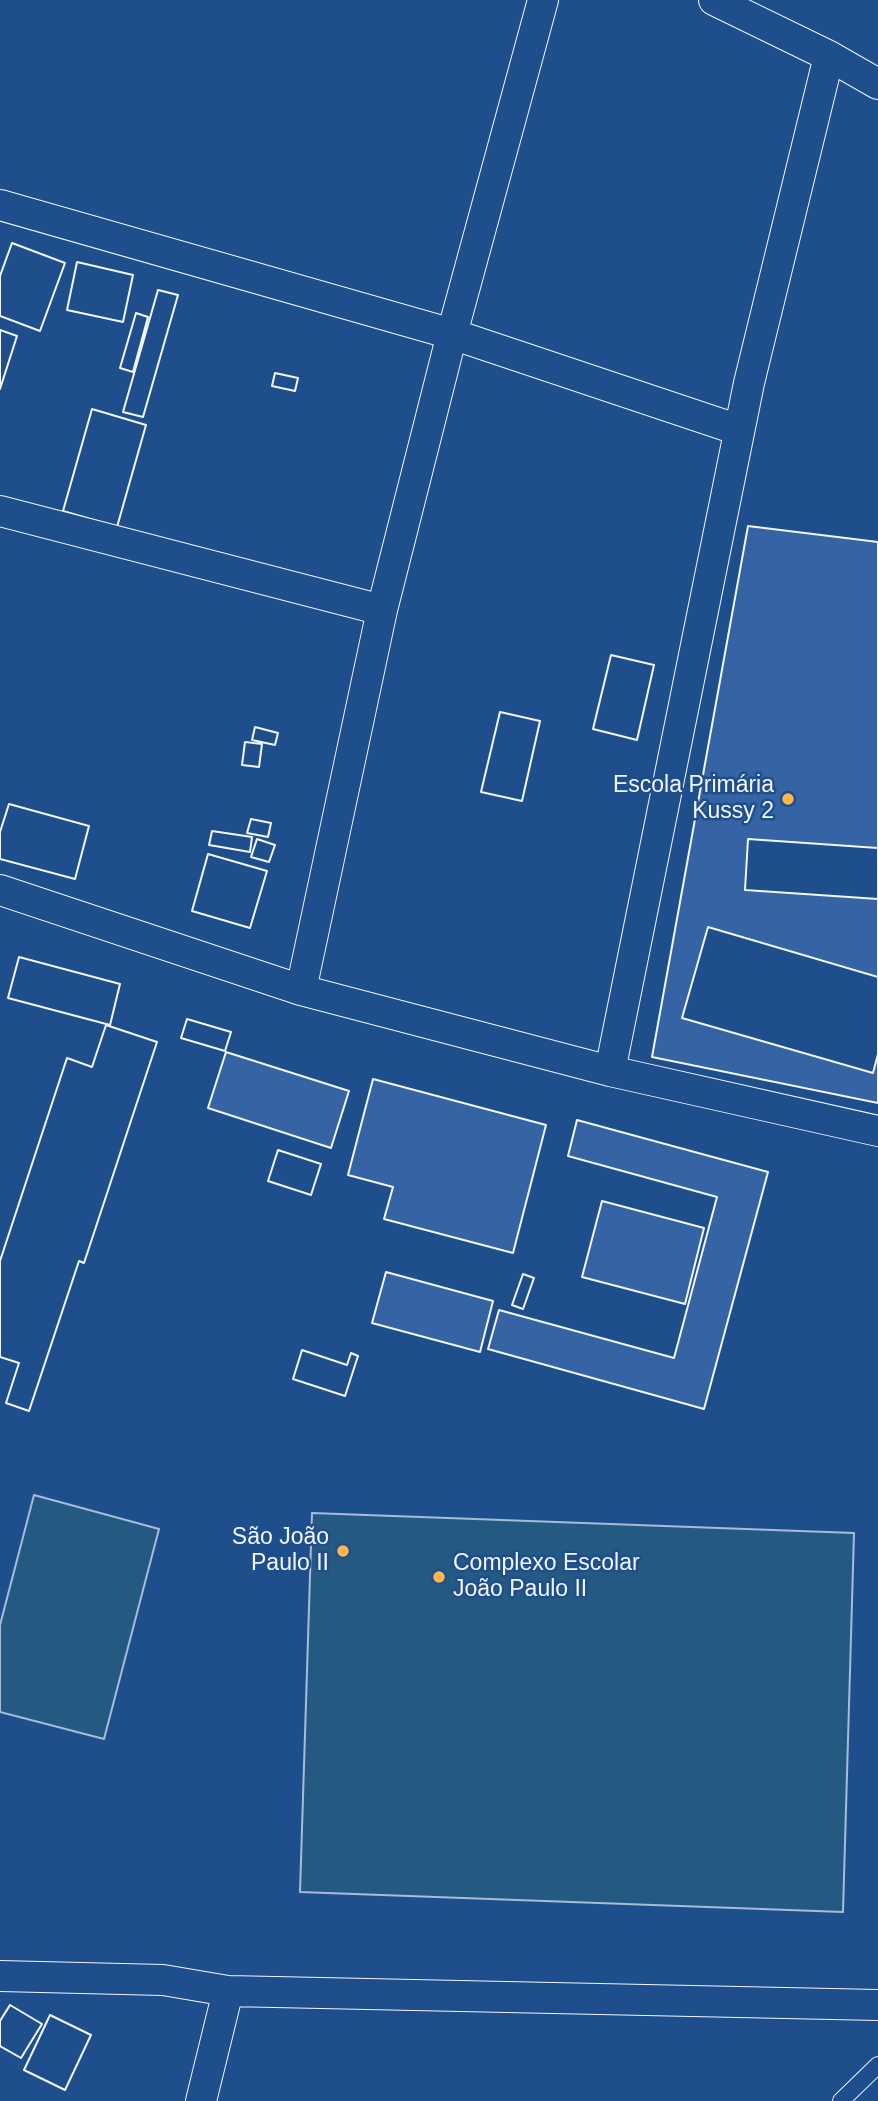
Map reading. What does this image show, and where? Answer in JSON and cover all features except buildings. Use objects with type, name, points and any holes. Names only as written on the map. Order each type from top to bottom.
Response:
[{"type":"street","points":[[301,990],[382,610],[452,334],[543,0]]},
{"type":"street","points":[[713,0],[878,84]]},
{"type":"street","points":[[610,1072],[739,430],[829,57]]},
{"type":"street","points":[[0,205],[452,334],[739,430]]},
{"type":"street","points":[[0,511],[382,610]]},
{"type":"street","points":[[0,890],[301,990],[610,1072],[878,1131]]},
{"type":"street","points":[[0,1976],[163,1980],[228,1992],[878,2005]]},
{"type":"street","points":[[201,2101],[228,1992]]},
{"type":"lane","points":[[841,2101],[878,2065]]},
{"type":"shaded area","points":[[34,1495],[159,1529],[104,1739],[0,1712],[0,1625]]},
{"type":"shaded area","points":[[312,1513],[854,1533],[843,1912],[300,1892]]},
{"type":"place","name":"Escola Primária Kussy 2","points":[[788,799]]},
{"type":"place","name":"São João Paulo II","points":[[343,1551]]},
{"type":"place","name":"Complexo Escolar João Paulo II","points":[[439,1577]]}]
